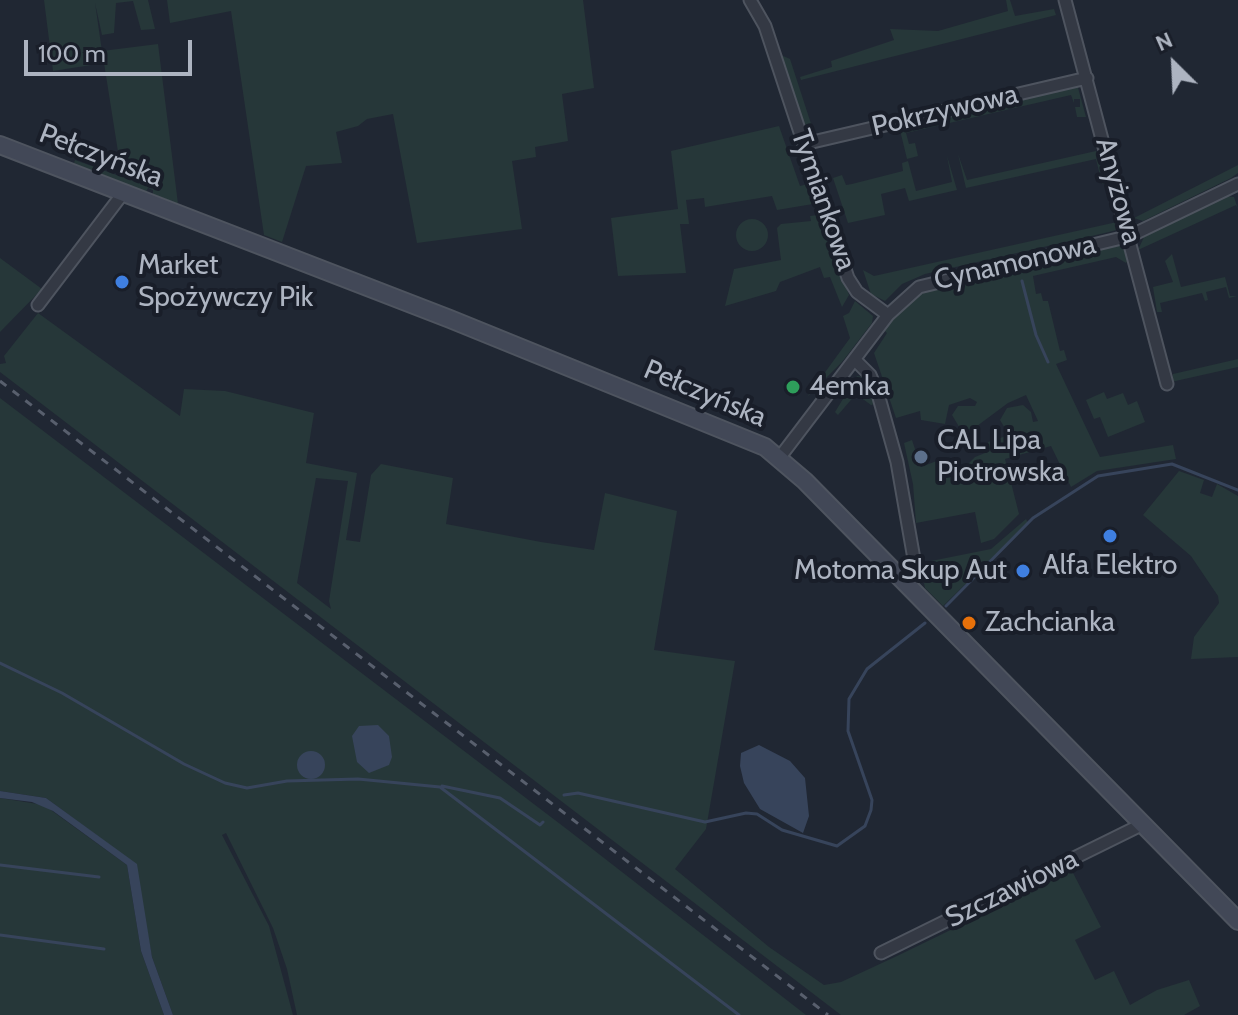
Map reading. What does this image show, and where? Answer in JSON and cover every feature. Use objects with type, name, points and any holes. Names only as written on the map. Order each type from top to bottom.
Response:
[{"type":"main road","name":"Pełczyńska","points":[[0,145],[703,420],[780,457],[1238,921]]},
{"type":"street","name":"Tymiankowa","points":[[750,0],[765,26],[852,284],[888,315]]},
{"type":"street","name":"Anyżowa","points":[[1065,0],[1167,384]]},
{"type":"street","name":"Pokrzywowa","points":[[804,144],[1087,78]]},
{"type":"street","name":"Cynamonowa","points":[[888,315],[911,292],[933,281],[1130,236],[1238,184]]},
{"type":"street","points":[[38,305],[124,192]]},
{"type":"street","points":[[780,457],[888,315]]},
{"type":"street","points":[[855,360],[871,377],[878,394],[897,462],[914,559]]},
{"type":"street","name":"Szczawiowa","points":[[881,953],[1143,824]]},
{"type":"shaded area","points":[[44,0],[148,0],[155,29],[141,30],[133,1],[116,3],[114,33],[102,35],[95,3],[102,51],[158,44],[178,204],[153,194],[153,190],[148,188],[146,192],[74,163],[75,160],[122,177],[104,63],[53,71]]},
{"type":"shaded area","points":[[167,0],[583,0],[594,88],[562,94],[568,141],[535,147],[536,157],[512,161],[522,229],[417,243],[393,114],[367,119],[358,126],[336,132],[342,163],[306,166],[282,242],[264,235],[231,11],[170,23]]},
{"type":"shaded area","points":[[1006,0],[1010,0],[1015,16],[1054,9],[1056,15],[801,80],[800,77],[832,67],[831,61],[894,40],[890,29],[938,31],[1008,11]]},
{"type":"shaded area","points":[[781,55],[790,59],[815,136],[805,130]]},
{"type":"shaded area","points":[[1077,84],[1086,117],[1077,117],[1075,107],[1080,107],[1080,99],[1074,99],[1074,103],[1071,95],[906,133],[909,144],[915,143],[918,156],[907,159],[899,126]]},
{"type":"shaded area","points":[[779,126],[800,186],[808,184],[813,204],[777,210],[772,196],[705,207],[704,198],[686,200],[689,224],[680,224],[686,273],[618,276],[611,218],[678,209],[671,151]]},
{"type":"shaded area","points":[[1096,151],[1105,184],[1102,184],[1096,159],[966,188],[958,154],[967,180]]},
{"type":"shaded area","points":[[947,156],[957,190],[909,201],[905,188],[881,194],[885,215],[848,223],[833,178],[842,175],[846,185],[852,184],[903,171],[902,163],[908,161],[916,191],[952,182]]},
{"type":"shaded area","points":[[1238,165],[1238,173],[1231,178],[1143,221],[1134,218]]},
{"type":"shaded area","points":[[1226,196],[1234,197],[1238,209],[1236,205],[1138,250],[1144,237]]},
{"type":"shaded area","points":[[818,215],[849,295],[842,307],[830,277],[824,278],[820,267],[780,282],[776,291],[725,306],[734,269],[781,260],[777,228],[781,224],[811,221],[810,216]]},
{"type":"shaded area","points":[[752,219],[763,224],[768,235],[763,246],[752,251],[741,246],[736,235],[741,224]]},
{"type":"shaded area","points":[[1117,222],[1116,230],[1109,232],[925,274],[902,284],[885,301],[871,294],[863,270],[874,276]]},
{"type":"shaded area","points":[[1118,244],[1127,248],[1130,258],[1126,263],[1116,257],[1033,276],[1036,294],[1041,293],[1043,301],[1048,301],[1060,351],[1064,350],[1067,360],[1056,364],[1100,457],[1173,445],[1176,459],[1097,471],[1071,487],[1051,446],[1005,459],[1019,514],[994,539],[981,543],[975,512],[916,523],[913,484],[904,443],[912,440],[921,467],[947,457],[954,466],[963,469],[975,457],[990,451],[988,442],[1009,435],[1000,420],[1007,408],[1023,405],[1031,412],[1033,422],[1038,421],[1026,395],[1008,403],[973,429],[961,430],[952,415],[958,406],[975,406],[977,402],[970,398],[949,405],[945,424],[921,420],[920,411],[896,418],[874,353],[887,333],[884,330],[898,312],[926,290]]},
{"type":"shaded area","points":[[1172,254],[1181,287],[1225,277],[1230,296],[1237,296],[1229,298],[1226,287],[1206,292],[1208,300],[1205,301],[1202,293],[1160,303],[1162,312],[1157,312],[1153,287],[1173,282],[1165,261]]},
{"type":"shaded area","points":[[0,258],[42,289],[0,332]]},
{"type":"shaded area","points":[[855,301],[873,316],[872,323],[842,362],[807,397],[850,338],[843,316],[849,313]]},
{"type":"shaded area","points":[[38,313],[180,416],[184,389],[225,391],[314,413],[306,463],[357,473],[346,540],[360,542],[371,475],[381,464],[453,478],[446,524],[541,542],[594,550],[605,493],[677,511],[654,650],[735,661],[706,829],[675,869],[769,947],[824,985],[841,982],[1072,871],[1101,927],[1075,940],[1095,980],[1114,971],[1130,1005],[1157,990],[1189,980],[1200,1006],[1184,1015],[841,1015],[0,372],[0,364],[6,363],[4,356]],"holes":[[[316,478],[348,481],[329,601],[331,609],[297,583]]]},
{"type":"shaded area","points":[[1238,359],[1238,367],[1171,382],[1173,374]]},
{"type":"shaded area","points":[[857,376],[865,377],[875,404],[871,405],[856,394],[838,415],[835,412]]},
{"type":"shaded area","points":[[1104,392],[1107,399],[1123,393],[1128,405],[1137,401],[1145,422],[1108,437],[1100,417],[1094,419],[1086,400]]},
{"type":"shaded area","points":[[0,398],[806,1015],[297,1015],[287,969],[273,928],[226,833],[222,835],[269,926],[293,1015],[173,1015],[152,957],[134,863],[46,798],[0,791]]},
{"type":"shaded area","points":[[1179,471],[1204,480],[1200,493],[1212,497],[1217,484],[1238,496],[1238,657],[1191,659],[1194,637],[1219,603],[1218,596],[1191,556],[1143,515]]},
{"type":"shaded area","points":[[1026,519],[1028,523],[943,606],[925,588],[924,583],[929,581],[927,568],[921,568],[921,563],[991,549]]},
{"type":"shaded area","points":[[0,798],[44,805],[127,865],[141,951],[164,1015],[0,1015]]},
{"type":"water","points":[[378,725],[389,736],[392,757],[389,765],[369,773],[357,762],[352,736],[359,726]]},
{"type":"water","points":[[759,745],[790,761],[805,778],[809,816],[803,833],[760,809],[744,783],[741,753]]},
{"type":"water","points":[[311,751],[321,755],[325,765],[321,775],[311,779],[301,775],[297,765],[301,755]]},
{"type":"water","points":[[0,791],[46,798],[137,864],[152,957],[173,1015],[164,1015],[141,951],[127,865],[53,811],[32,802],[0,798]]},
{"type":"waterway","points":[[1022,281],[1036,335],[1048,362]]},
{"type":"waterway","points":[[946,606],[1033,518],[1098,476],[1172,464],[1238,490]]},
{"type":"waterway","points":[[564,795],[578,793],[705,822],[746,813],[757,814],[782,830],[837,846],[865,826],[872,800],[848,731],[849,699],[867,669],[925,623]]},
{"type":"waterway","points":[[0,663],[62,693],[184,764],[225,783],[247,788],[287,781],[358,779],[440,787],[739,1015]]},
{"type":"waterway","points":[[442,786],[500,798],[540,825],[543,822]]},
{"type":"waterway","points":[[0,865],[99,877]]},
{"type":"waterway","points":[[0,935],[104,949]]},
{"type":"railway","points":[[0,381],[828,1015]]},
{"type":"place","name":"Market Spożywczy Pik","points":[[122,282]]},
{"type":"place","name":"4emka","points":[[793,387]]},
{"type":"place","name":"CAL Lipa Piotrowska","points":[[921,457]]},
{"type":"place","name":"Alfa Elektro","points":[[1110,536]]},
{"type":"place","name":"Motoma Skup Aut","points":[[1023,571]]},
{"type":"place","name":"Zachcianka","points":[[969,623]]}]
